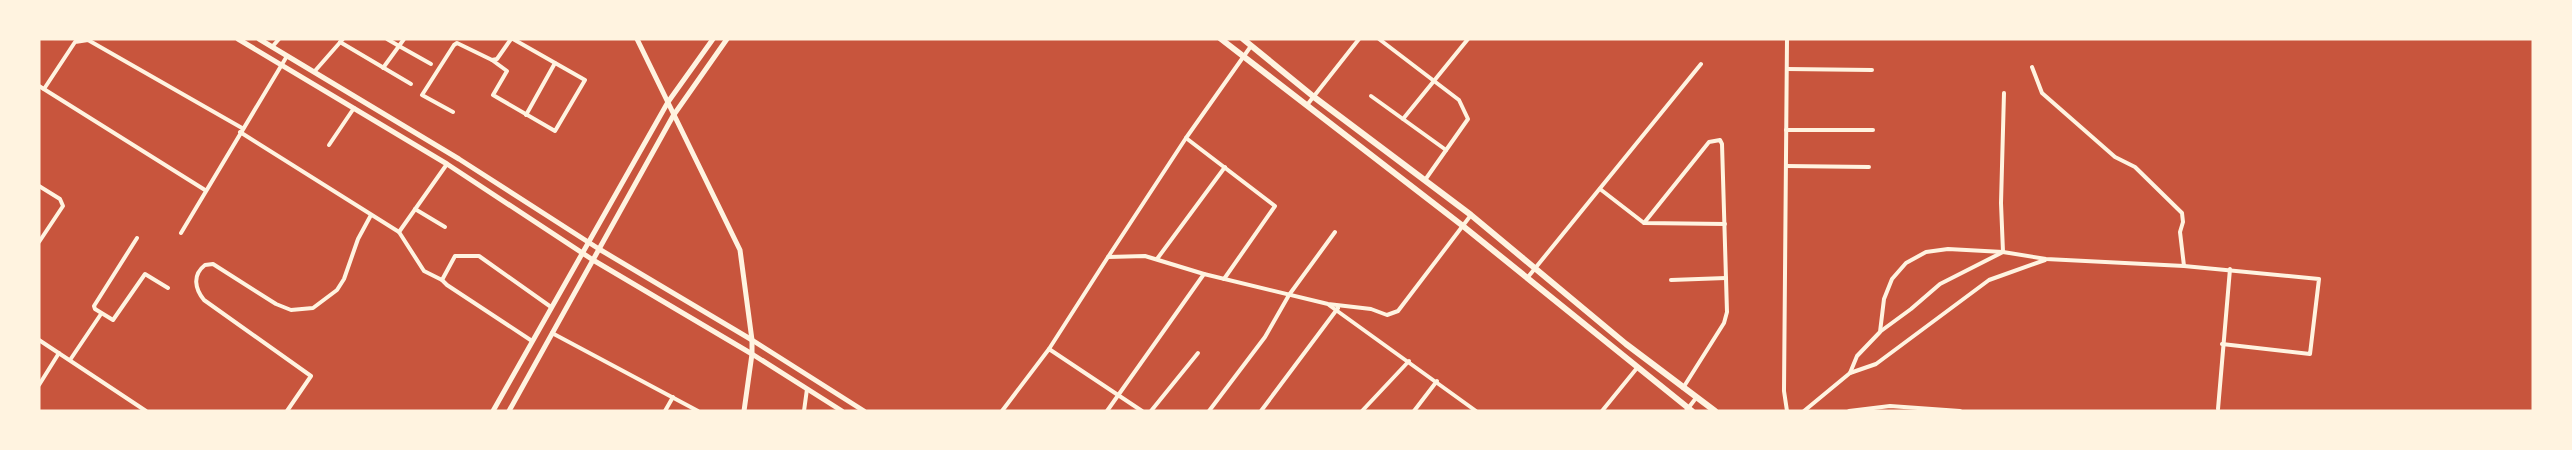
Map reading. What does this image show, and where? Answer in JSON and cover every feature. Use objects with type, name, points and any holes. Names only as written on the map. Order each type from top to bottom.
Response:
[{"type":"main road","points":[[1221,39],[1463,225],[1688,410]]},
{"type":"main road","points":[[1243,39],[1314,97],[1472,215],[1695,398],[1715,411]]},
{"type":"street","points":[[238,39],[447,164],[593,260],[752,354],[842,411]]},
{"type":"street","points":[[259,39],[491,180],[599,249],[752,340],[864,411]]},
{"type":"street","points":[[272,47],[279,39]]},
{"type":"street","points":[[387,39],[432,64]]},
{"type":"street","points":[[383,68],[404,39]]},
{"type":"street","points":[[453,112],[422,95],[457,43],[492,60],[507,71],[493,95],[555,131],[585,80],[512,39],[497,59],[492,60]]},
{"type":"street","points":[[637,39],[740,250],[752,340],[744,411]]},
{"type":"street","points":[[493,411],[587,241],[668,102],[713,39]]},
{"type":"street","points":[[508,411],[673,116],[727,39]]},
{"type":"street","points":[[1307,105],[1359,39]]},
{"type":"street","points":[[1379,39],[1459,100],[1468,119],[1425,180]]},
{"type":"street","points":[[1402,119],[1468,39]]},
{"type":"street","points":[[1787,39],[1784,391],[1787,411]]},
{"type":"street","points":[[44,89],[75,42],[88,40],[241,130],[399,232],[424,271],[442,280],[532,341]]},
{"type":"street","points":[[314,72],[342,41],[411,84]]},
{"type":"street","points":[[1002,411],[1049,349],[1186,138],[1251,45]]},
{"type":"street","points":[[181,233],[287,56]]},
{"type":"street","points":[[526,115],[555,63]]},
{"type":"street","points":[[1528,278],[1701,64]]},
{"type":"street","points":[[2032,67],[2042,93],[2115,157],[2135,167],[2182,213],[2183,222],[2180,232],[2184,266]]},
{"type":"street","points":[[1787,69],[1872,70]]},
{"type":"street","points":[[39,86],[205,190]]},
{"type":"street","points":[[2003,252],[2001,204],[2004,93]]},
{"type":"street","points":[[1371,96],[1446,150]]},
{"type":"street","points":[[329,145],[354,108]]},
{"type":"street","points":[[1786,130],[1873,130]]},
{"type":"street","points":[[1186,138],[1275,206],[1224,279]]},
{"type":"street","points":[[1644,223],[1709,141],[1720,140],[1722,144],[1727,312],[1724,323],[1683,388]]},
{"type":"street","points":[[399,232],[447,164]]},
{"type":"street","points":[[1786,166],[1869,167]]},
{"type":"street","points":[[1157,259],[1225,167]]},
{"type":"street","points":[[485,189],[491,180]]},
{"type":"street","points":[[39,186],[60,199],[63,206],[39,242]]},
{"type":"street","points":[[1600,189],[1644,223],[1725,224]]},
{"type":"street","points":[[415,209],[445,227]]},
{"type":"street","points":[[286,411],[311,376],[204,300],[196,287],[197,274],[205,265],[213,264],[276,304],[291,310],[313,308],[337,290],[344,279],[357,239],[371,215]]},
{"type":"street","points":[[1108,257],[1145,256],[1204,274],[1289,295],[1328,304],[1371,309],[1387,315],[1398,311],[1472,215]]},
{"type":"street","points":[[1209,411],[1265,337],[1289,295],[1335,232]]},
{"type":"street","points":[[137,238],[94,306],[110,320],[114,319],[145,274],[168,288]]},
{"type":"street","points":[[1880,332],[1884,299],[1892,279],[1906,262],[1926,252],[1948,249],[2003,252],[2046,259],[2184,266],[2319,279],[2310,354],[2222,344]]},
{"type":"street","points":[[1850,373],[1857,356],[1880,332],[1940,284],[2003,252]]},
{"type":"street","points":[[442,280],[455,256],[479,256],[551,307]]},
{"type":"street","points":[[1804,411],[1850,373],[1876,364],[1989,280],[2046,259]]},
{"type":"street","points":[[2218,409],[2230,270]]},
{"type":"street","points":[[1107,411],[1204,274]]},
{"type":"street","points":[[1671,280],[1726,278]]},
{"type":"street","points":[[1328,304],[1476,411]]},
{"type":"street","points":[[1261,411],[1340,306]]},
{"type":"street","points":[[70,360],[101,314]]},
{"type":"street","points":[[552,333],[698,411]]},
{"type":"street","points":[[39,340],[146,411]]},
{"type":"street","points":[[1049,349],[1142,411]]},
{"type":"street","points":[[39,385],[59,353]]},
{"type":"street","points":[[1151,411],[1198,353]]},
{"type":"street","points":[[1362,411],[1409,361]]},
{"type":"street","points":[[1602,411],[1637,368]]},
{"type":"street","points":[[1414,411],[1437,381]]},
{"type":"street","points":[[804,411],[807,389]]},
{"type":"street","points":[[665,411],[673,397]]},
{"type":"street","points":[[1688,410],[1695,398]]},
{"type":"street","points":[[1849,411],[1890,406],[1959,411]]}]
